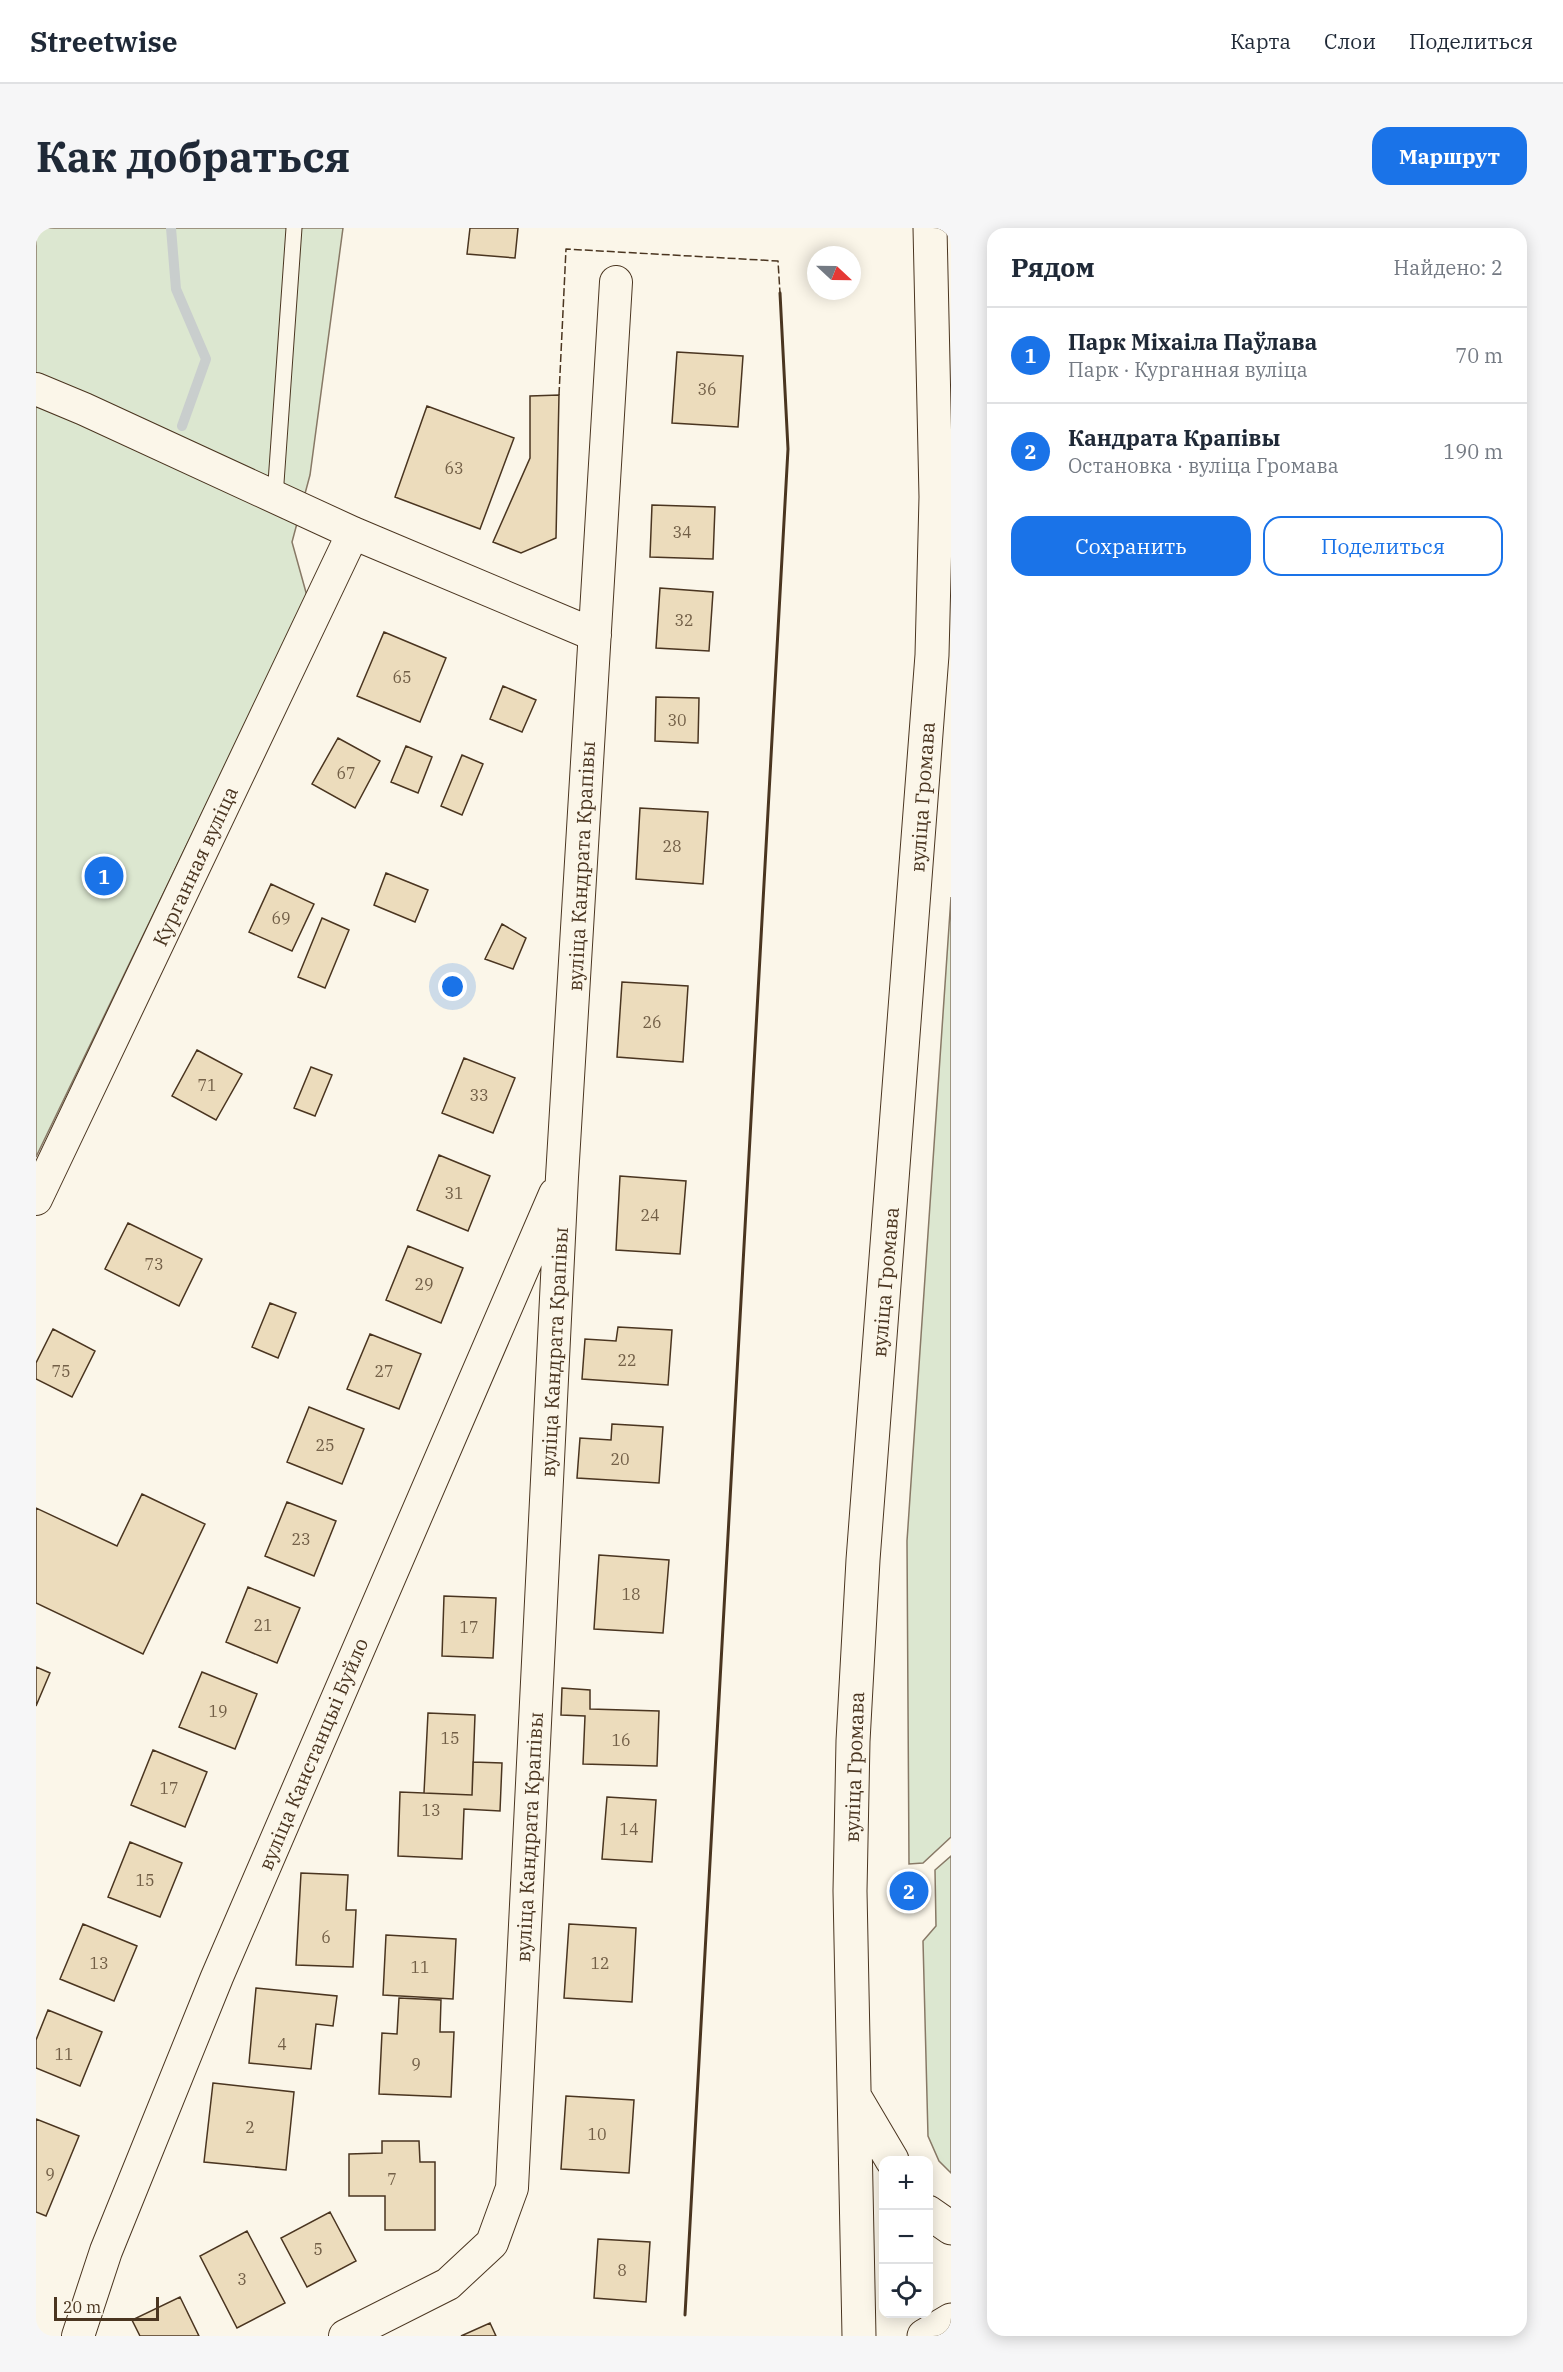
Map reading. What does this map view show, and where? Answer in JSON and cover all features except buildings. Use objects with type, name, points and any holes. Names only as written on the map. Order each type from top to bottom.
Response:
[{"type":"main road","name":"вуліца Громава","points":[[859,2336],[850,1891],[857,1673],[863,1560],[932,655],[936,497],[930,228]]},
{"type":"main road","points":[[855,2097],[890,2156]]},
{"type":"main road","points":[[933,2215],[951,2228]]},
{"type":"main road","points":[[924,2336],[951,2320]]},
{"type":"street","name":"вуліца Кандрата Крапівы","points":[[345,2336],[448,2284],[492,2243],[512,2188],[562,1177],[616,282]]},
{"type":"street","points":[[36,389],[353,533],[595,635]]},
{"type":"street","name":"Курганная вуліца","points":[[36,1198],[353,533]]},
{"type":"street","name":"вуліца Канстанцыі Буйло","points":[[78,2336],[106,2251],[217,1977],[562,1177]]},
{"type":"lane","points":[[275,497],[294,228]]},
{"type":"green space","points":[[36,228],[343,228],[310,475],[292,542],[307,596],[36,1157]]},
{"type":"green space","points":[[951,897],[951,1837],[923,1863],[909,1864],[907,1541]]},
{"type":"green space","points":[[951,1856],[951,2173],[939,2161],[928,2136],[923,1941],[936,1926],[935,1870]]},
{"type":"waterway","points":[[171,228],[176,289],[206,359],[182,426]]},
{"type":"fence","points":[[559,395],[566,249],[778,261],[780,293]]},
{"type":"wall","points":[[685,2315],[788,449],[780,293]]},
{"type":"place","name":"Парк Міхаіла Паўлава","points":[[104,876]]},
{"type":"place","name":"Кандрата Крапівы","points":[[909,1891]]}]
